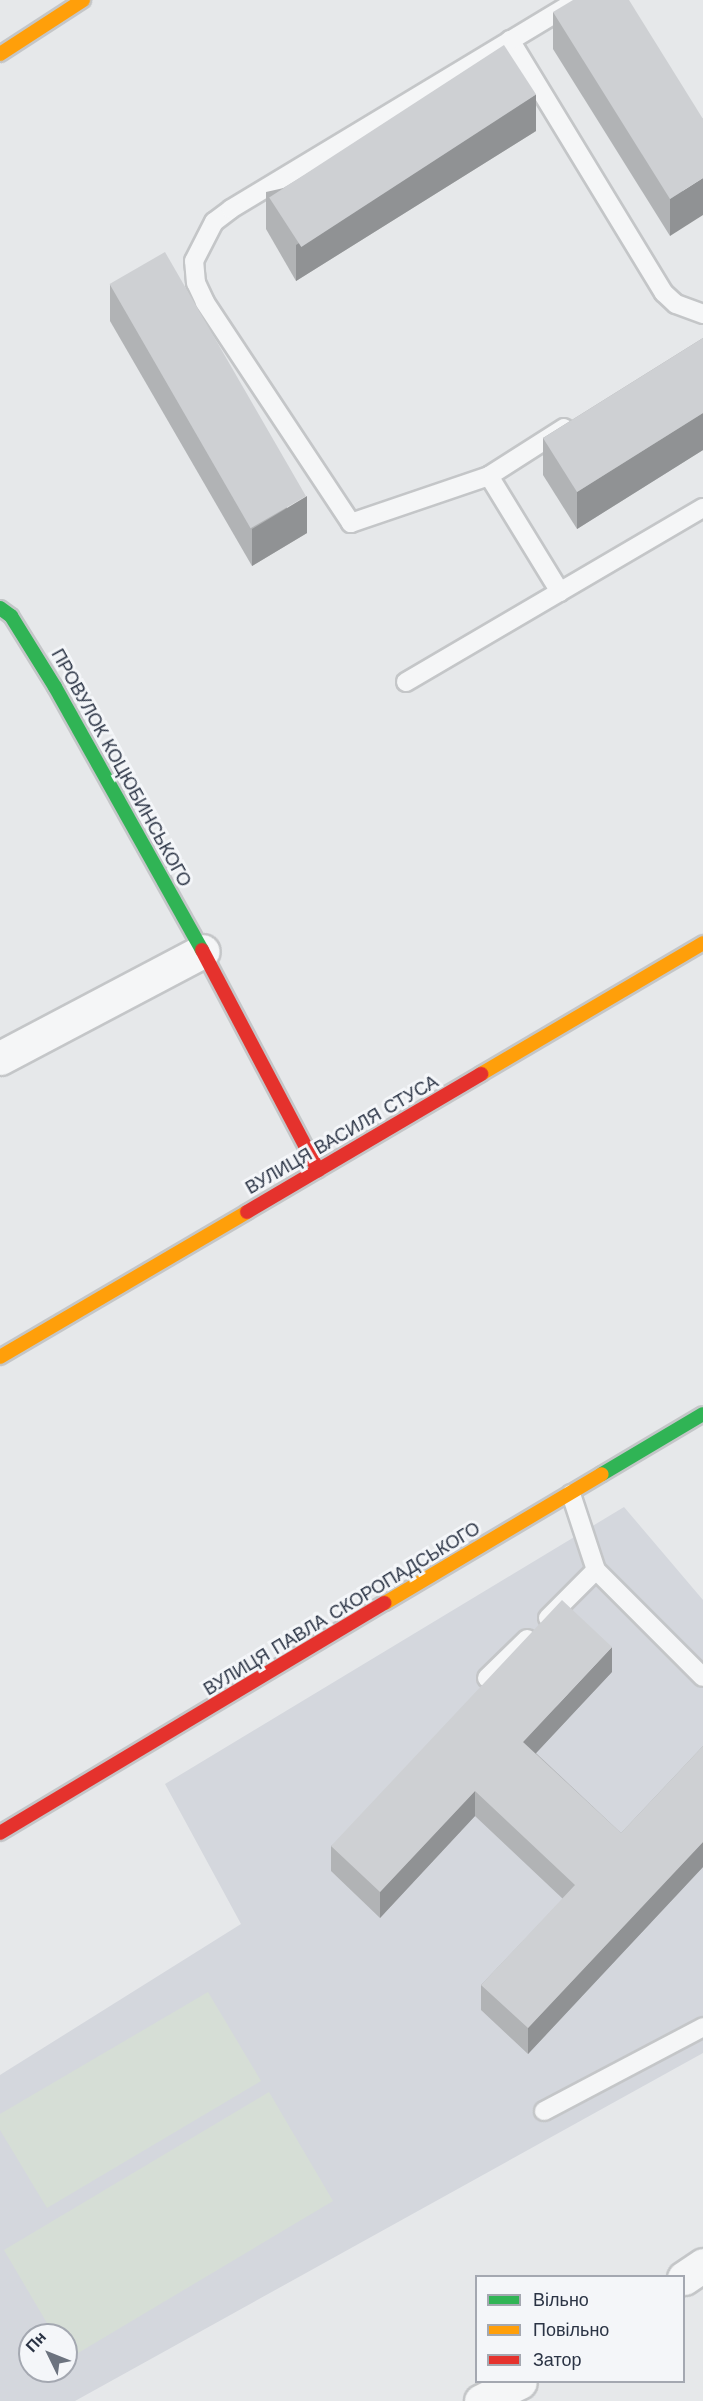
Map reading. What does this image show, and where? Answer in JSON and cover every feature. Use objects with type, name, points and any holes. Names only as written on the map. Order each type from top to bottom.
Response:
[{"type":"street","points":[[0,54],[78,1]]},
{"type":"street","name":"ПРОВУЛОК КОЦЮБИНСЬКОГО","points":[[0,608],[11,616],[32,647],[203,951],[318,1170]]},
{"type":"street","name":"ВУЛИЦЯ ВАСИЛЯ СТУСА","points":[[0,1357],[703,943]]},
{"type":"street","points":[[0,1058],[203,951]]},
{"type":"street","name":"ВУЛИЦЯ ПАВЛА СКОРОПАДСЬКОГО","points":[[0,1833],[703,1414]]},
{"type":"street","points":[[685,2277],[703,2265]]},
{"type":"street","points":[[481,2401],[518,2383]]},
{"type":"lane","points":[[577,0],[231,208],[214,222],[194,261],[196,283],[205,302],[351,523],[489,476],[577,420]]},
{"type":"lane","points":[[510,40],[664,293],[676,304],[703,314]]},
{"type":"lane","points":[[489,476],[560,592]]},
{"type":"lane","points":[[406,682],[703,508]]},
{"type":"lane","points":[[571,1494],[597,1570],[703,1677]]},
{"type":"lane","points":[[487,1678],[597,1570]]},
{"type":"lane","points":[[544,2111],[703,2027]]},
{"type":"shaded area","points":[[624,1507],[703,1600],[703,2053],[75,2401],[0,2401],[0,2075],[241,1924],[165,1784]]},
{"type":"shaded area","points":[[208,1992],[261,2081],[47,2208],[0,2130],[0,2114]]},
{"type":"shaded area","points":[[269,2092],[333,2201],[78,2353],[78,2323],[47,2323],[4,2250]]},
{"type":"building","points":[[573,0],[629,0],[703,119],[703,178],[670,199],[553,12]]},
{"type":"building","points":[[504,45],[536,94],[301,247],[269,197]]},
{"type":"building","points":[[165,252],[306,496],[251,528],[110,284]]},
{"type":"building","points":[[703,338],[703,413],[577,492],[543,438]]},
{"type":"building","points":[[562,1600],[612,1647],[523,1742],[621,1833],[703,1746],[703,1842],[528,2028],[481,1985],[575,1885],[475,1791],[380,1892],[331,1846]]},
{"type":"traffic: fast","points":[[0,608],[11,616],[55,687],[202,950]]},
{"type":"traffic: fast","points":[[602,1474],[703,1414]]},
{"type":"traffic: slow","points":[[0,54],[83,0]]},
{"type":"traffic: slow","points":[[481,1074],[703,943]]},
{"type":"traffic: slow","points":[[0,1357],[247,1212]]},
{"type":"traffic: slow","points":[[385,1603],[602,1474]]},
{"type":"traffic: jam","points":[[202,950],[318,1170]]},
{"type":"traffic: jam","points":[[247,1212],[481,1074]]},
{"type":"traffic: jam","points":[[0,1833],[385,1603]]}]
